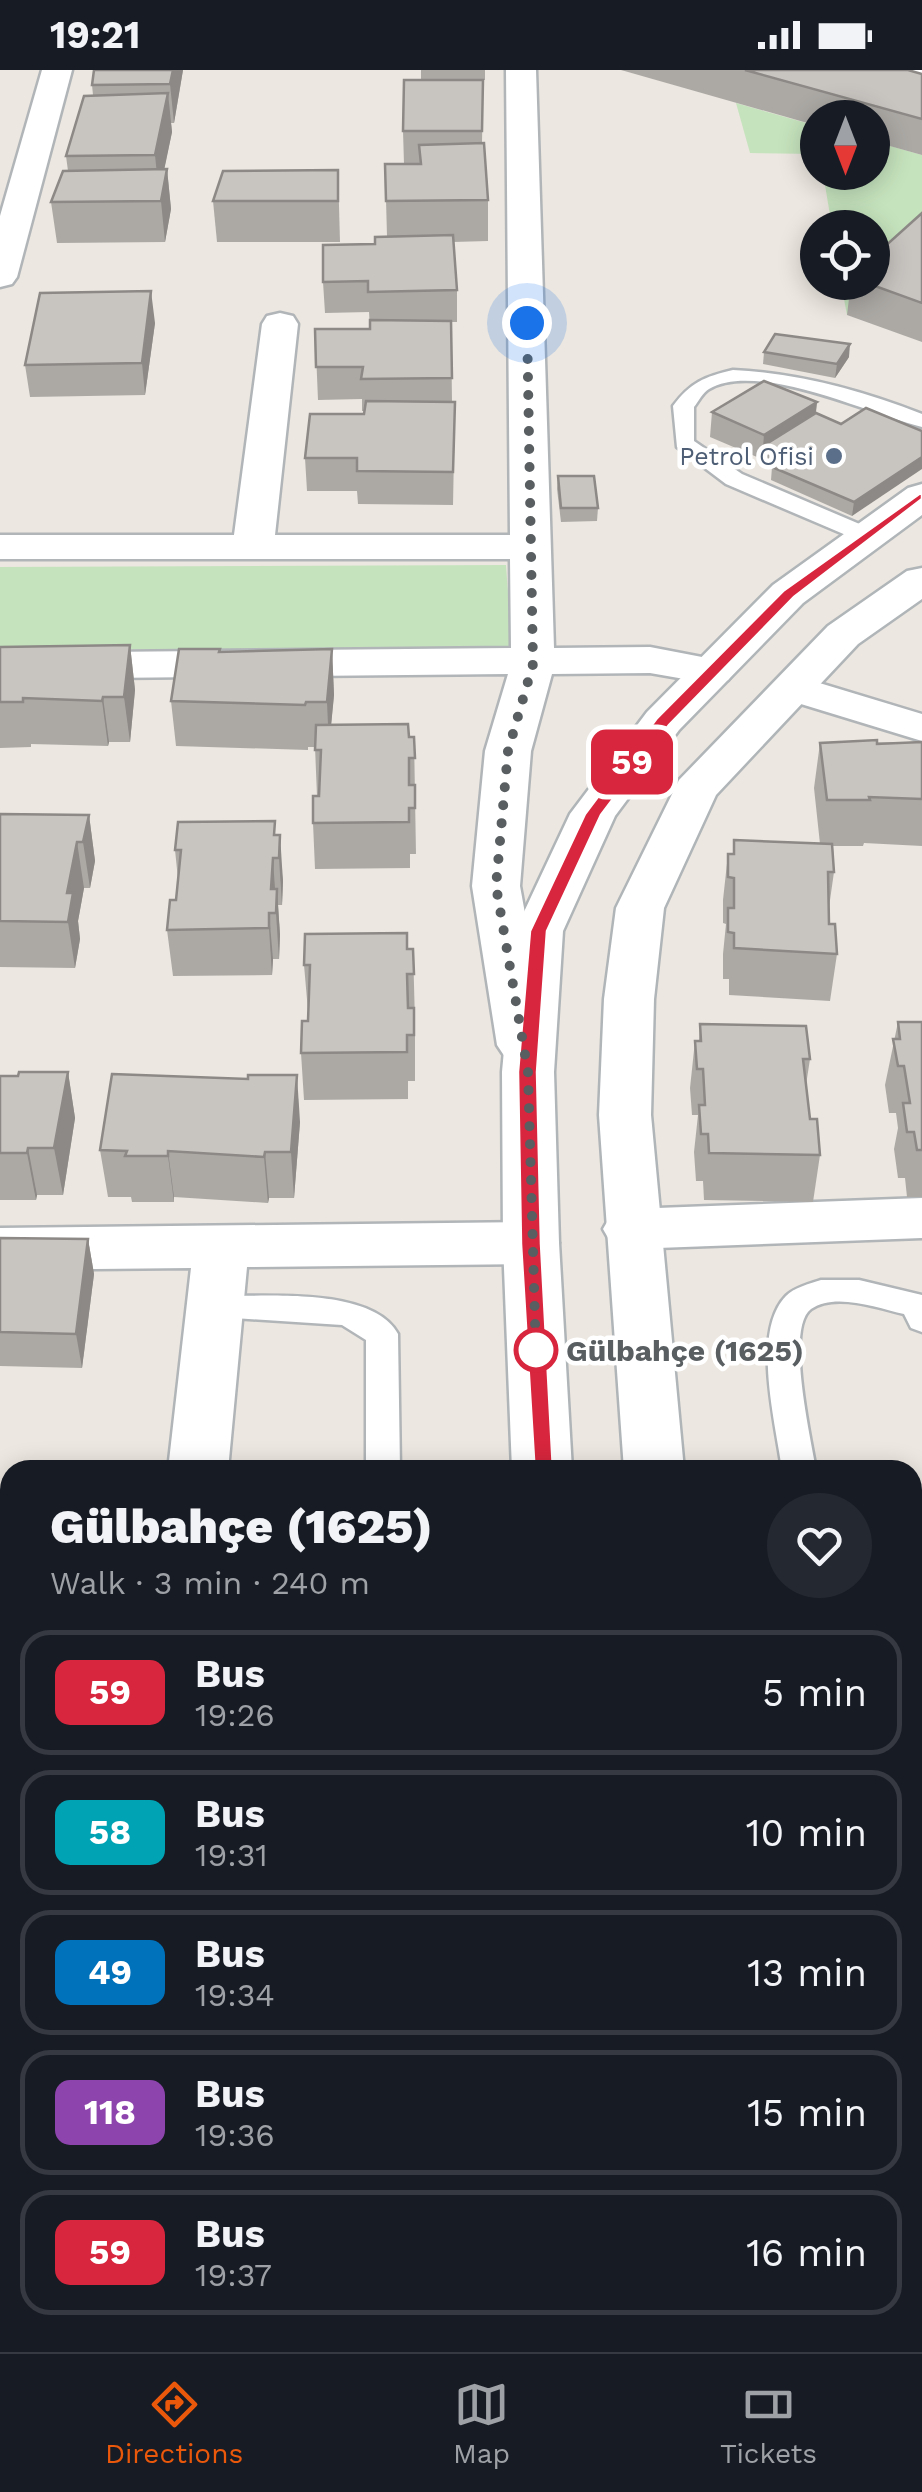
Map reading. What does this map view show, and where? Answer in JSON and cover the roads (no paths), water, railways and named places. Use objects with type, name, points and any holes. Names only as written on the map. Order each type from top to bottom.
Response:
[{"type":"street","points":[[0,277],[57,70]]},
{"type":"street","points":[[521,70],[533,664],[508,751],[496,886],[528,1072]]},
{"type":"street","points":[[252,546],[280,324]]},
{"type":"street","points":[[542,1460],[528,1072],[538,931],[593,814],[663,721],[788,594],[922,496]]},
{"type":"street","points":[[0,547],[530,546]]},
{"type":"street","points":[[653,1460],[625,1115],[629,999],[640,908],[695,790],[843,635],[915,594]]},
{"type":"street","points":[[0,666],[650,660],[713,670]]},
{"type":"street","points":[[794,688],[922,728]]},
{"type":"street","points":[[632,1229],[922,1218]]},
{"type":"street","points":[[0,1248],[531,1244]]},
{"type":"street","points":[[199,1460],[221,1247]]},
{"type":"lane","points":[[868,536],[722,470],[684,443],[678,422],[682,404],[700,387],[722,378],[772,377],[878,402],[922,421]]},
{"type":"lane","points":[[798,1460],[782,1324],[796,1299],[814,1290],[864,1290],[915,1305],[922,1320]]},
{"type":"lane","points":[[214,1308],[307,1309],[349,1314],[382,1334],[383,1460]]},
{"type":"place","name":"Petrol Ofisi","points":[[834,456]]},
{"type":"place","name":"Gülbahçe (1625)","points":[[536,1350]]}]
